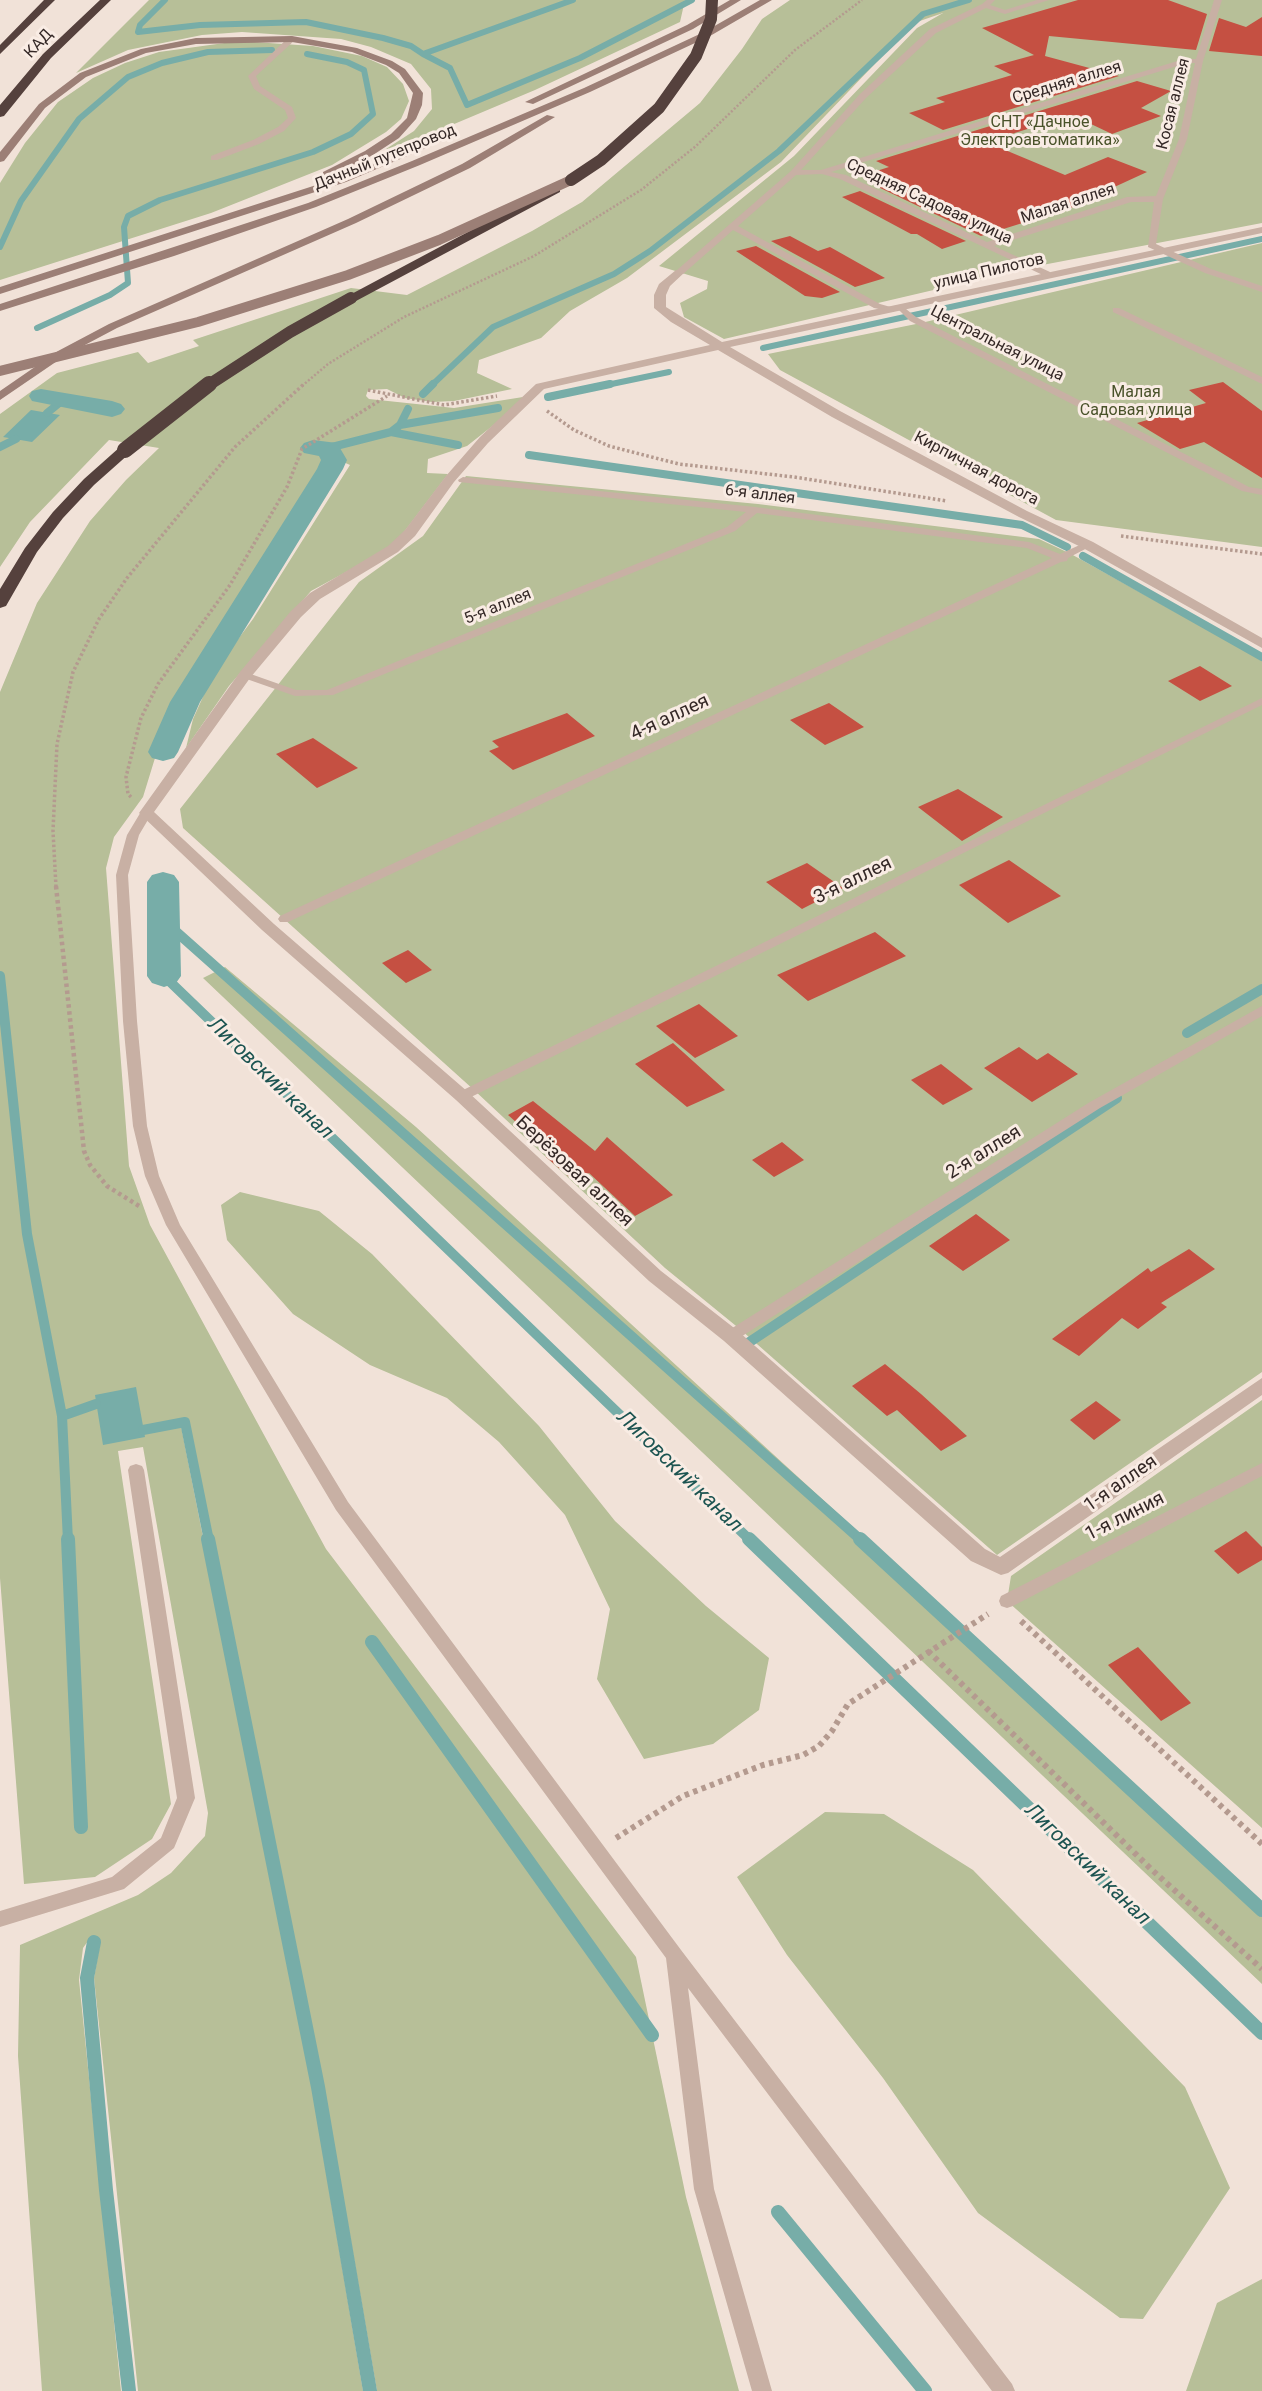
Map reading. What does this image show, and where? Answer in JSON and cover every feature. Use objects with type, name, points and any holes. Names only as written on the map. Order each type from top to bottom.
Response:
[{"type":"highway","name":"КАД","points":[[0,51],[50,0]]},
{"type":"highway","name":"КАД","points":[[0,113],[47,56],[106,0]]},
{"type":"highway","points":[[0,603],[30,551],[58,515],[89,482],[186,400],[252,354],[571,180],[601,160],[659,108],[696,56],[708,29],[712,0]]},
{"type":"main road","name":"Дачный путепровод","points":[[0,291],[342,180],[499,116],[690,27],[736,0]]},
{"type":"main road","name":"Дачный путепровод","points":[[0,308],[312,205],[428,158],[644,63],[707,34],[767,0]]},
{"type":"main road","points":[[0,159],[49,100],[83,75],[144,51],[183,43],[246,38],[292,39],[354,50],[389,63],[402,71],[412,82],[418,93],[417,105],[411,119],[395,136],[369,153],[252,210]]},
{"type":"main road","points":[[0,396],[40,367],[113,326],[352,221],[454,172],[644,63]]},
{"type":"main road","points":[[0,371],[198,322],[348,275],[439,240],[571,180]]},
{"type":"street","name":"улица Пилотов","points":[[540,386],[723,347],[903,313],[1047,274],[1262,230]]},
{"type":"street","name":"Кирпичная дорога","points":[[680,272],[665,284],[660,295],[660,308],[675,320],[848,420],[1023,514],[1088,545],[1262,644]]},
{"type":"street","points":[[146,813],[186,762],[245,675],[296,614],[315,596],[393,549],[456,480],[484,440],[540,386]]},
{"type":"street","name":"Берёзовая аллея","points":[[146,813],[276,923],[655,1276],[731,1336],[978,1555]]},
{"type":"street","name":"1-я аллея","points":[[978,1555],[1001,1567],[1262,1385]]},
{"type":"lane","points":[[680,272],[794,173],[863,96],[933,31],[988,3],[1005,12],[1045,0]]},
{"type":"lane","name":"Косая аллея","points":[[1160,251],[1152,245],[1159,199],[1182,139],[1199,61],[1218,0]]},
{"type":"lane","points":[[214,158],[281,129],[292,118],[289,109],[257,87],[252,76],[292,39]]},
{"type":"lane","name":"Средняя аллея","points":[[822,172],[1177,64],[1199,61]]},
{"type":"lane","name":"Средняя Садовая улица","points":[[794,173],[822,172],[843,177],[1047,274]]},
{"type":"lane","name":"Малая аллея","points":[[987,244],[1130,199],[1159,199]]},
{"type":"lane","name":"Центральная улица","points":[[732,226],[877,306],[903,313],[1224,478],[1262,492]]},
{"type":"lane","points":[[1160,251],[1262,289]]},
{"type":"lane","points":[[1116,310],[1262,381]]},
{"type":"lane","name":"6-я аллея","points":[[456,480],[755,510],[1029,545],[1063,559]]},
{"type":"lane","name":"5-я аллея","points":[[245,675],[295,693],[329,693],[731,529],[755,510]]},
{"type":"lane","name":"4-я аллея","points":[[276,923],[1063,559],[1088,545]]},
{"type":"lane","name":"3-я аллея","points":[[462,1096],[1262,701]]},
{"type":"lane","points":[[146,813],[133,835],[122,875],[130,1021],[140,1126],[152,1176],[173,1225],[342,1506],[675,1956],[1005,2391]]},
{"type":"lane","name":"2-я аллея","points":[[731,1336],[1095,1105],[1262,1010]]},
{"type":"lane","name":"1-я линия","points":[[1010,1607],[1262,1469]]},
{"type":"lane","points":[[0,1919],[118,1883],[168,1843],[186,1798],[136,1470]]},
{"type":"lane","points":[[675,1956],[704,2189],[762,2391]]},
{"type":"path","points":[[173,1225],[117,1194],[98,1176],[84,1151],[78,1107],[56,887],[57,744],[73,672],[99,619],[127,578],[243,438],[320,370],[369,337],[434,302],[534,256],[641,190],[696,146],[795,50],[862,0]]},
{"type":"path","points":[[368,390],[387,396],[444,405],[540,386]]},
{"type":"path","points":[[146,813],[128,794],[126,777],[141,718],[158,684],[230,586],[287,487],[302,449],[387,396]]},
{"type":"path","points":[[528,397],[574,430],[608,446],[633,453],[679,464],[926,495],[958,503]]},
{"type":"path","points":[[1116,535],[1262,554]]},
{"type":"path","points":[[1010,1607],[1262,1844]]},
{"type":"path","points":[[597,1850],[683,1796],[763,1765],[811,1751],[832,1731],[848,1704],[888,1681],[925,1653],[978,1620]]},
{"type":"path","points":[[925,1653],[1151,1869],[1262,1969]]},
{"type":"green space","points":[[149,0],[685,0],[680,22],[535,90],[390,151],[386,149],[414,131],[432,109],[431,89],[411,64],[371,47],[341,39],[242,32],[202,35],[128,50],[76,73]]},
{"type":"green space","name":"СНТ «Дачное Электроавтоматика»","points":[[790,0],[1262,0],[1262,223],[1032,267],[724,339],[684,317],[680,303],[707,289],[708,281],[659,266],[794,156],[917,28],[943,13],[914,23],[781,162],[627,278],[570,311],[541,338],[479,360],[477,373],[512,389],[454,401],[432,402],[405,398],[387,389],[368,390],[366,396],[369,399],[454,408],[523,397],[514,409],[467,446],[428,459],[427,473],[448,474],[404,532],[385,551],[311,591],[229,686],[186,748],[193,719],[215,670],[253,619],[350,465],[332,457],[171,706],[143,797],[114,837],[106,868],[129,1166],[150,1225],[326,1549],[636,1957],[686,2197],[739,2391],[377,2391],[324,2087],[188,1420],[159,1425],[158,1429],[181,1426],[312,2088],[363,2391],[138,2391],[94,1978],[100,1944],[88,1941],[83,1948],[79,1980],[121,2391],[42,2391],[18,2056],[20,1945],[138,1895],[171,1873],[205,1836],[208,1813],[143,1447],[118,1451],[171,1804],[152,1839],[95,1877],[24,1884],[0,1578],[0,692],[37,603],[90,521],[159,448],[109,440],[30,522],[0,567],[0,414],[57,373],[138,352],[148,363],[199,346],[193,340],[351,288],[407,295],[532,231],[582,202],[700,103],[762,19]]},
{"type":"green space","points":[[239,41],[313,46],[362,56],[387,67],[403,84],[409,101],[401,119],[386,132],[332,165],[211,213],[0,280],[0,183],[25,143],[58,102],[93,78],[125,63],[159,52]]},
{"type":"green space","name":"Малая Садовая улица","points":[[1262,243],[1262,547],[1056,520],[780,370],[768,354],[921,323]]},
{"type":"green space","points":[[466,476],[758,504],[1039,539],[1262,660],[1262,1372],[997,1555],[741,1330],[665,1268],[474,1090],[183,828],[180,809],[359,582],[423,536]]},
{"type":"green space","points":[[225,967],[416,1127],[1262,1902],[1262,1984],[203,978]]},
{"type":"green space","points":[[240,1192],[319,1211],[372,1254],[539,1426],[615,1521],[706,1606],[769,1658],[759,1710],[713,1744],[644,1759],[597,1679],[610,1609],[565,1515],[499,1442],[447,1398],[370,1365],[293,1314],[227,1240],[221,1205]]},
{"type":"green space","points":[[1262,1400],[1262,1828],[1007,1601],[1011,1576]]},
{"type":"green space","points":[[825,1812],[884,1814],[973,1870],[1185,2087],[1230,2188],[1143,2319],[1120,2318],[978,2213],[883,2078],[787,1955],[737,1877]]},
{"type":"green space","points":[[1262,2279],[1262,2391],[1186,2391],[1217,2303]]},
{"type":"water","points":[[31,410],[60,415],[32,442],[3,437]]},
{"type":"water","points":[[136,1387],[145,1437],[103,1445],[95,1395]]},
{"type":"building","points":[[1078,0],[1168,0],[1207,14],[1196,50],[1049,36],[1045,56],[1119,76],[943,130],[909,113],[945,102],[936,98],[1012,75],[994,66],[1034,55],[982,28]]},
{"type":"building","points":[[1262,17],[1262,56],[1209,51],[1219,18],[1246,27]]},
{"type":"building","points":[[1137,81],[1171,91],[1141,108],[1161,116],[1112,134],[1072,115],[986,142],[1065,175],[1108,157],[1147,172],[1110,189],[1118,193],[981,236],[876,186],[879,186],[861,176],[889,167],[876,161]]},
{"type":"building","points":[[860,191],[966,241],[942,249],[842,197]]},
{"type":"building","points":[[790,236],[818,251],[830,247],[885,278],[855,287],[771,241]]},
{"type":"building","points":[[756,246],[840,292],[822,298],[805,296],[736,251]]},
{"type":"building","points":[[1223,382],[1262,411],[1262,478],[1204,442],[1180,449],[1137,423],[1206,403],[1189,390]]},
{"type":"building","points":[[1200,666],[1232,686],[1200,701],[1168,681]]},
{"type":"building","points":[[829,703],[864,727],[825,745],[790,720]]},
{"type":"building","points":[[567,713],[595,736],[513,770],[489,751],[499,747],[492,741]]},
{"type":"building","points":[[313,738],[358,768],[317,788],[276,754]]},
{"type":"building","points":[[958,789],[1003,817],[962,841],[918,807]]},
{"type":"building","points":[[1009,860],[1061,896],[1008,923],[959,885]]},
{"type":"building","points":[[807,863],[843,888],[802,909],[766,882]]},
{"type":"building","points":[[875,932],[906,956],[808,1001],[777,975]]},
{"type":"building","points":[[408,950],[432,970],[406,983],[382,963]]},
{"type":"building","points":[[699,1004],[738,1036],[695,1058],[656,1026]]},
{"type":"building","points":[[673,1043],[725,1090],[687,1107],[635,1064]]},
{"type":"building","points":[[1019,1047],[1037,1060],[1048,1053],[1078,1074],[1032,1102],[984,1068]]},
{"type":"building","points":[[941,1064],[973,1089],[943,1105],[911,1080]]},
{"type":"building","points":[[533,1101],[595,1151],[607,1137],[673,1195],[635,1216],[589,1173],[574,1181],[546,1157],[552,1154],[508,1115]]},
{"type":"building","points":[[782,1142],[804,1160],[774,1177],[752,1160]]},
{"type":"building","points":[[976,1214],[1010,1240],[963,1271],[929,1246]]},
{"type":"building","points":[[1189,1249],[1215,1269],[1161,1303],[1167,1307],[1138,1329],[1122,1318],[1079,1356],[1052,1339],[1148,1268],[1151,1272]]},
{"type":"building","points":[[885,1364],[967,1436],[941,1451],[897,1410],[887,1416],[852,1386]]},
{"type":"building","points":[[1096,1401],[1121,1420],[1094,1440],[1070,1420]]},
{"type":"building","points":[[1246,1531],[1262,1547],[1262,1560],[1238,1574],[1214,1551]]},
{"type":"building","points":[[1138,1647],[1191,1703],[1161,1721],[1108,1665]]},
{"type":"waterway","points":[[165,0],[140,25],[138,32],[200,25],[306,22],[383,38],[411,46],[423,54]]},
{"type":"waterway","points":[[423,54],[573,0]]},
{"type":"waterway","points":[[423,54],[450,68],[467,105],[580,58],[692,0]]},
{"type":"waterway","points":[[431,386],[493,327],[614,274],[650,251],[779,151],[923,14],[969,0]]},
{"type":"waterway","points":[[0,247],[21,201],[79,119],[128,77],[162,63],[208,52],[272,50]]},
{"type":"waterway","points":[[37,328],[110,295],[128,283],[124,227],[128,216],[160,200],[313,152],[351,134],[373,114],[364,70],[347,62],[307,54]]},
{"type":"waterway","points":[[763,348],[1262,239]]},
{"type":"waterway","points":[[602,386],[669,372]]},
{"type":"waterway","points":[[548,397],[610,384]]},
{"type":"waterway","points":[[423,394],[431,386]]},
{"type":"waterway","name":"Лиговский канал","points":[[41,396],[112,409]]},
{"type":"waterway","points":[[47,413],[63,400]]},
{"type":"waterway","points":[[400,425],[498,408]]},
{"type":"waterway","points":[[400,425],[408,409]]},
{"type":"waterway","points":[[391,432],[400,425]]},
{"type":"waterway","points":[[328,448],[391,432]]},
{"type":"waterway","points":[[391,432],[458,445]]},
{"type":"waterway","points":[[0,447],[16,439]]},
{"type":"waterway","name":"Лиговский канал","points":[[163,752],[185,702],[330,469],[334,460],[328,448],[313,448]]},
{"type":"waterway","points":[[529,455],[1022,525],[1067,547]]},
{"type":"waterway","points":[[1083,556],[1262,657]]},
{"type":"waterway","name":"Лиговский канал","points":[[163,882],[164,976]]},
{"type":"waterway","points":[[163,920],[862,1541]]},
{"type":"waterway","points":[[0,976],[27,1234],[62,1416]]},
{"type":"waterway","name":"Лиговский канал","points":[[164,976],[751,1541]]},
{"type":"waterway","points":[[1187,1033],[1262,989]]},
{"type":"waterway","points":[[748,1343],[1117,1098]]},
{"type":"waterway","points":[[62,1416],[96,1404]]},
{"type":"waterway","points":[[62,1416],[68,1541]]},
{"type":"waterway","points":[[143,1430],[185,1422],[209,1541]]},
{"type":"waterway","points":[[68,1539],[81,1827]]},
{"type":"waterway","points":[[208,1539],[318,2087],[370,2391]]},
{"type":"waterway","name":"Лиговский канал","points":[[749,1539],[1262,2033]]},
{"type":"waterway","points":[[860,1539],[1262,1910]]},
{"type":"waterway","points":[[372,1642],[652,2035]]},
{"type":"waterway","points":[[94,1942],[87,1978],[106,2190],[129,2391]]},
{"type":"waterway","points":[[778,2212],[925,2391]]}]
